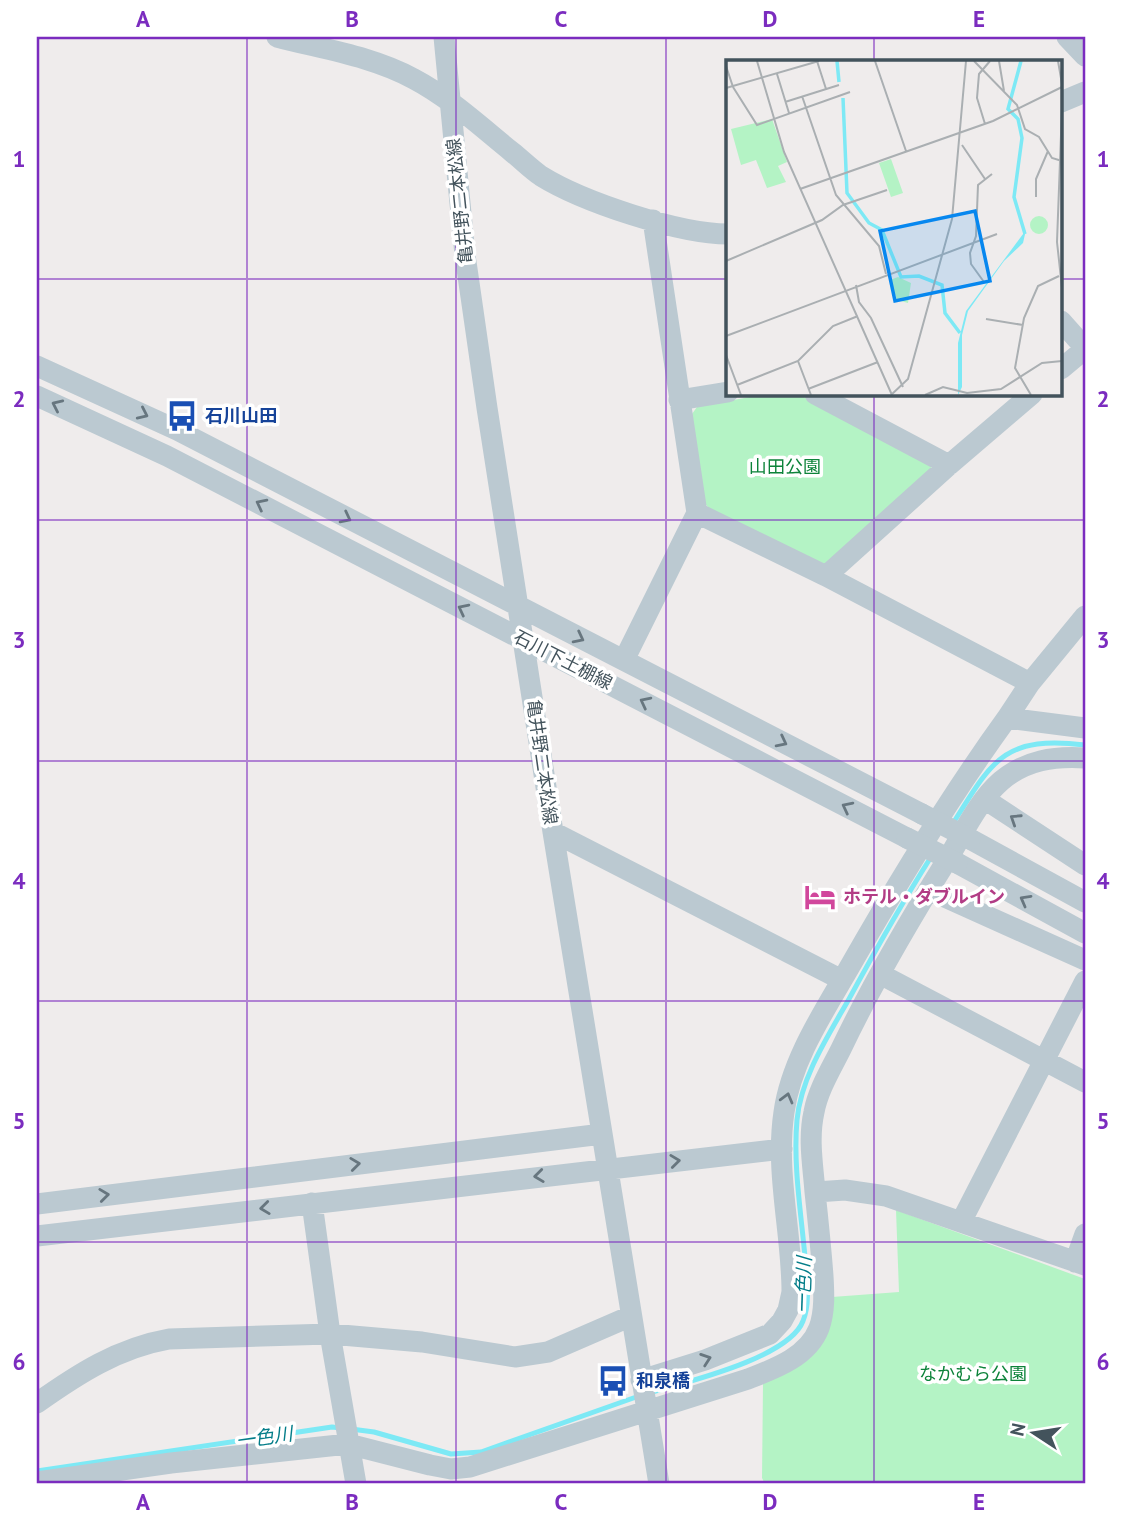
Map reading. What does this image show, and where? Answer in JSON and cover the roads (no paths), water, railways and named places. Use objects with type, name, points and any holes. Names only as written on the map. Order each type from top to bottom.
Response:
[{"type":"street","points":[[277,37],[390,68],[415,79],[449,102],[541,175],[575,194],[653,220],[726,234]]},
{"type":"street","name":"亀井野二本松線","points":[[444,37],[471,293],[553,832],[659,1484]]},
{"type":"street","points":[[1067,37],[1085,56]]},
{"type":"street","points":[[1062,102],[1085,92]]},
{"type":"street","points":[[624,660],[697,513],[653,220]]},
{"type":"street","points":[[1062,322],[1085,348],[1062,368]]},
{"type":"street","name":"石川下土棚線","points":[[37,366],[177,430],[922,814],[1085,902]]},
{"type":"street","points":[[679,400],[726,392]]},
{"type":"street","name":"石川下土棚線","points":[[37,396],[167,456],[957,863],[1085,933]]},
{"type":"street","points":[[822,396],[949,465]]},
{"type":"street","points":[[826,576],[1030,396]]},
{"type":"street","points":[[697,513],[826,576],[1030,683]]},
{"type":"street","points":[[51,1481],[347,1436],[430,1465],[451,1469],[470,1467],[644,1395],[769,1334],[782,1321],[790,1301],[792,1279],[782,1149],[784,1111],[800,1060],[819,1019],[943,810],[1030,683],[1085,616]]},
{"type":"street","points":[[1007,718],[1085,728]]},
{"type":"street","points":[[644,1395],[775,1369],[812,1342],[821,1321],[824,1299],[811,1143],[814,1112],[829,1073],[880,974],[929,890],[999,783],[1032,762],[1056,757],[1085,758]]},
{"type":"street","points":[[986,800],[1085,865]]},
{"type":"street","points":[[553,832],[842,980]]},
{"type":"street","points":[[929,890],[1085,960]]},
{"type":"street","points":[[880,974],[1085,1082]]},
{"type":"street","points":[[961,1222],[1085,981]]},
{"type":"street","points":[[37,1203],[602,1134]]},
{"type":"street","points":[[37,1237],[312,1202],[782,1149]]},
{"type":"street","points":[[816,1192],[845,1190],[886,1196],[1080,1264],[1085,1234]]},
{"type":"street","points":[[312,1202],[330,1334],[356,1484]]},
{"type":"street","points":[[37,1403],[93,1365],[142,1344],[169,1339],[330,1334],[422,1342],[515,1357],[548,1352],[631,1316]]},
{"type":"waterway","name":"一色川","points":[[952,825],[978,784],[1003,757],[1017,749],[1035,744],[1085,745]]},
{"type":"waterway","name":"一色川","points":[[649,1393],[735,1367],[758,1357],[794,1334],[803,1321],[807,1306],[807,1289],[796,1137],[804,1088],[824,1042],[931,857]]},
{"type":"waterway","name":"一色川","points":[[351,1429],[374,1432],[451,1454],[481,1452],[639,1396]]},
{"type":"waterway","name":"一色川","points":[[37,1471],[332,1427],[341,1428]]},
{"type":"place","name":"石川山田","points":[[182,416]]},
{"type":"place","name":"ホテル・ダブルイン","points":[[820,897]]},
{"type":"place","name":"和泉橋","points":[[613,1381]]},
{"type":"park label","name":"山田公園","points":[[785,467]]},
{"type":"park label","name":"なかむら公園","points":[[973,1374]]}]
